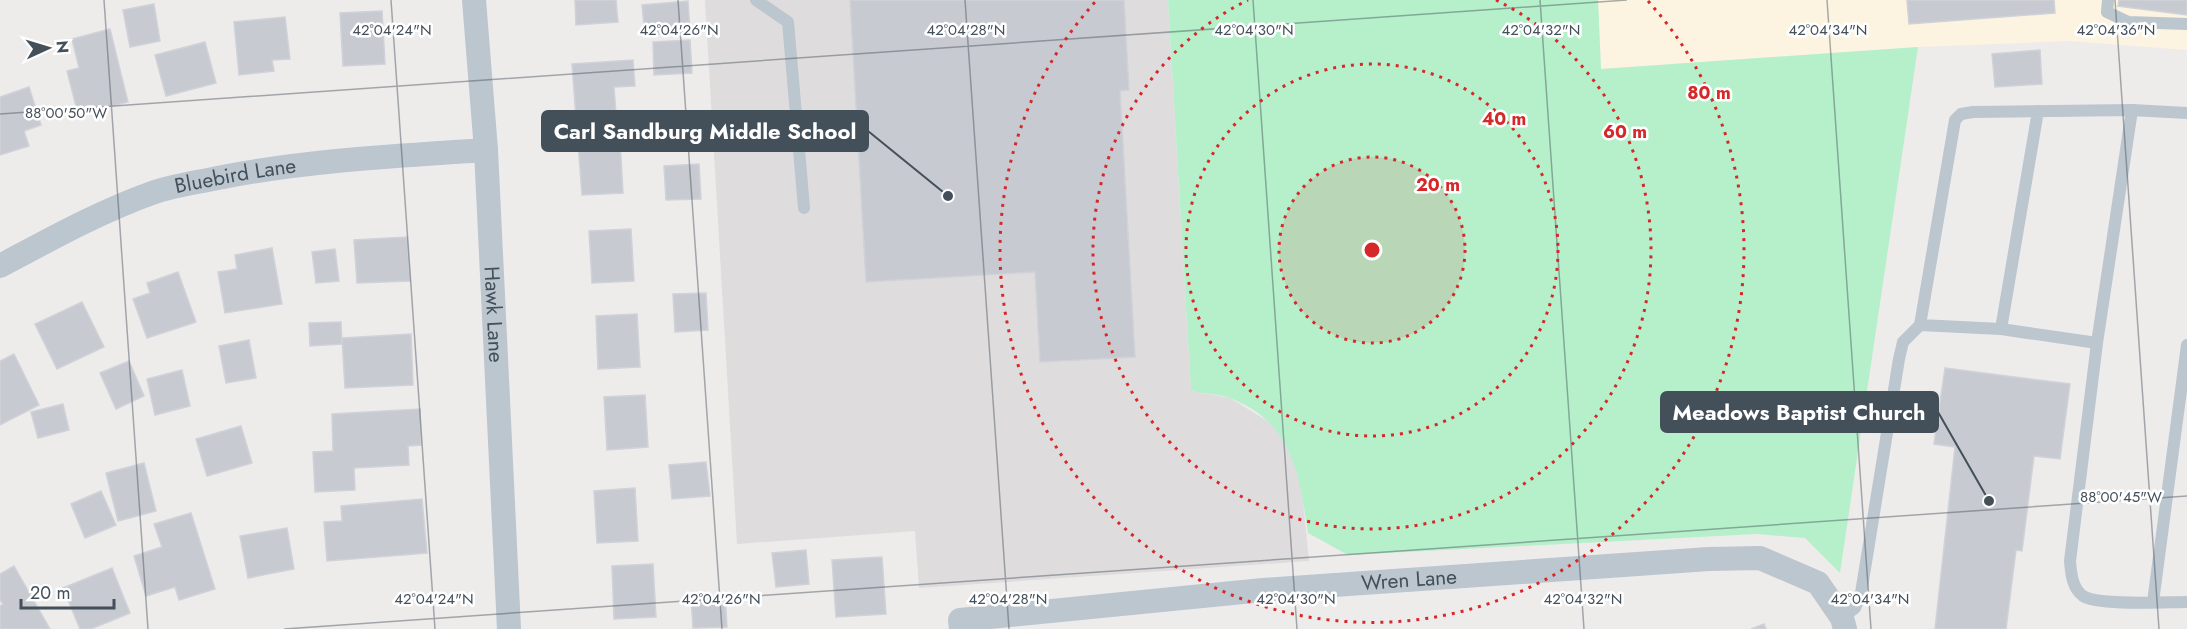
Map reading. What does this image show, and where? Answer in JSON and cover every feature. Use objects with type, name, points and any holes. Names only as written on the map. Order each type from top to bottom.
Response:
[{"type":"street","name":"Hawk Lane","points":[[474,0],[486,150],[509,629]]},
{"type":"street","name":"Bluebird Lane","points":[[0,266],[66,230],[152,193],[184,185],[254,171],[335,161],[486,150]]},
{"type":"street","name":"Wren Lane","points":[[961,624],[1263,590],[1709,559],[1760,558],[1818,583],[1843,623]]},
{"type":"lane","points":[[756,0],[788,22],[804,208]]},
{"type":"lane","points":[[2108,0],[2107,12],[2128,22],[2187,24]]},
{"type":"lane","points":[[2132,110],[2097,343],[2070,561],[2072,579],[2082,596],[2099,601],[2187,602]]},
{"type":"lane","points":[[1843,623],[1855,608],[1861,593],[1899,359],[1903,342],[1920,325],[1954,120],[1961,114],[1973,112],[2132,110],[2187,113]]},
{"type":"lane","points":[[2001,329],[2038,111]]},
{"type":"lane","points":[[1920,325],[2001,329],[2097,343]]},
{"type":"lane","points":[[2153,602],[2187,345]]},
{"type":"shaded area","points":[[705,0],[1168,0],[1191,391],[1230,398],[1274,425],[1292,455],[1302,492],[1309,561],[919,588],[915,531],[737,544]]},
{"type":"shaded area","points":[[1598,0],[2187,0],[2187,50],[2070,41],[1918,47],[1601,69]]},
{"type":"green space","points":[[1168,0],[1598,0],[1601,69],[1918,47],[1840,573],[1805,538],[1757,534],[1348,555],[1308,533],[1301,491],[1290,453],[1268,422],[1252,409],[1232,399],[1191,391]]},
{"type":"building","points":[[575,0],[616,0],[618,22],[576,25]]},
{"type":"building","points":[[850,0],[1124,0],[1129,90],[1120,91],[1135,357],[1040,362],[1035,272],[866,282]]},
{"type":"building","points":[[1907,0],[2054,0],[2055,13],[1909,24]]},
{"type":"building","points":[[2119,0],[2187,0],[2187,15],[2118,6]]},
{"type":"building","points":[[688,1],[690,32],[645,35],[642,5]]},
{"type":"building","points":[[154,4],[160,41],[130,47],[123,10]]},
{"type":"building","points":[[382,11],[385,64],[343,66],[340,13]]},
{"type":"building","points":[[285,17],[290,59],[272,60],[274,71],[239,75],[234,22]]},
{"type":"building","points":[[110,29],[128,102],[78,114],[67,71],[79,68],[72,39]]},
{"type":"building","points":[[690,40],[692,73],[654,75],[653,42]]},
{"type":"building","points":[[205,42],[216,83],[166,96],[155,55]]},
{"type":"building","points":[[2040,50],[2042,84],[1995,87],[1992,54]]},
{"type":"building","points":[[633,60],[635,86],[614,87],[616,114],[576,117],[572,64]]},
{"type":"building","points":[[29,87],[41,125],[24,131],[29,146],[0,155],[0,97]]},
{"type":"building","points":[[620,140],[623,193],[582,195],[578,142]]},
{"type":"building","points":[[699,164],[701,199],[666,200],[664,166]]},
{"type":"building","points":[[631,229],[634,281],[592,283],[589,231]]},
{"type":"building","points":[[407,237],[410,281],[357,283],[354,240]]},
{"type":"building","points":[[272,248],[282,304],[225,313],[218,272],[237,269],[235,255]]},
{"type":"building","points":[[335,249],[339,281],[316,283],[312,252]]},
{"type":"building","points":[[178,272],[196,322],[147,338],[133,299],[150,293],[147,283]]},
{"type":"building","points":[[706,293],[708,330],[675,332],[673,294]]},
{"type":"building","points":[[82,302],[104,347],[57,369],[35,324]]},
{"type":"building","points":[[637,314],[640,367],[598,369],[596,316]]},
{"type":"building","points":[[341,322],[342,344],[310,346],[309,323]]},
{"type":"building","points":[[411,334],[413,385],[345,388],[342,338]]},
{"type":"building","points":[[249,340],[256,378],[226,383],[219,346]]},
{"type":"building","points":[[14,354],[39,405],[0,425],[0,361]]},
{"type":"building","points":[[129,361],[144,396],[116,409],[100,373]]},
{"type":"building","points":[[1945,368],[2070,384],[2060,459],[2034,456],[2022,551],[2016,550],[2006,629],[1935,629],[1955,447],[1934,444]]},
{"type":"building","points":[[182,370],[190,406],[155,415],[147,379]]},
{"type":"building","points":[[645,395],[648,447],[607,450],[604,397]]},
{"type":"building","points":[[63,404],[69,430],[38,438],[31,412]]},
{"type":"building","points":[[420,409],[421,445],[408,446],[409,465],[354,468],[355,490],[315,492],[313,452],[333,451],[332,414]]},
{"type":"building","points":[[241,426],[252,463],[207,476],[196,439]]},
{"type":"building","points":[[706,462],[710,496],[672,499],[669,465]]},
{"type":"building","points":[[144,463],[156,511],[118,521],[106,473]]},
{"type":"building","points":[[635,488],[638,541],[597,543],[594,491]]},
{"type":"building","points":[[101,491],[116,525],[85,538],[71,504]]},
{"type":"building","points":[[422,499],[427,553],[327,561],[324,522],[342,521],[341,506]]},
{"type":"building","points":[[191,513],[215,589],[179,600],[175,587],[146,596],[134,556],[162,547],[154,524]]},
{"type":"building","points":[[287,528],[294,569],[248,578],[240,536]]},
{"type":"building","points":[[806,550],[809,584],[776,587],[772,553]]},
{"type":"building","points":[[882,557],[886,614],[836,617],[832,560]]},
{"type":"building","points":[[653,564],[656,617],[614,619],[612,566]]},
{"type":"building","points":[[14,566],[50,629],[0,629],[0,606],[3,604],[0,600],[0,574]]},
{"type":"building","points":[[112,568],[130,613],[91,629],[80,629],[63,588]]},
{"type":"building","points":[[725,595],[727,627],[693,628],[691,597]]},
{"type":"building","points":[[1764,624],[1766,629],[1751,629]]},
{"type":"place","name":"Carl Sandburg Middle School","points":[[948,196]]},
{"type":"place","name":"Meadows Baptist Church","points":[[1989,501]]}]
